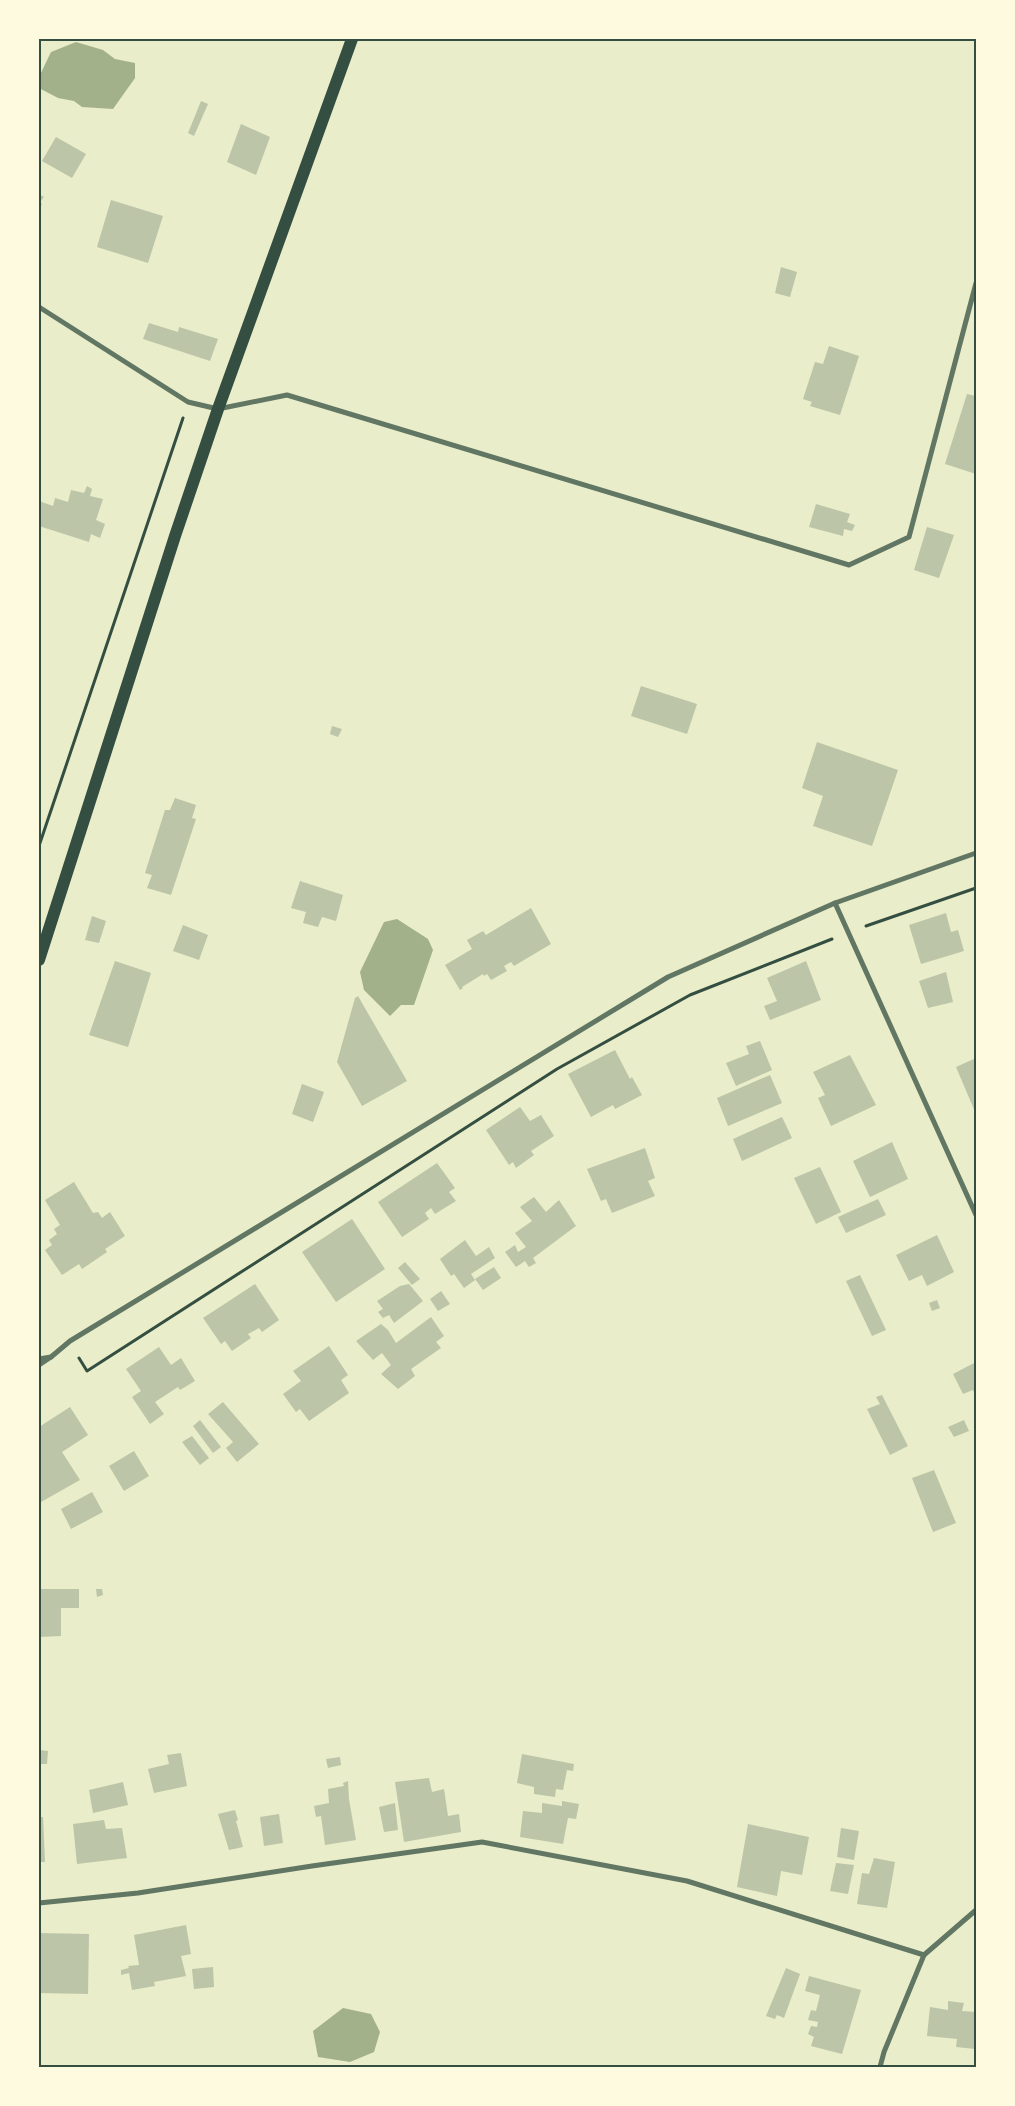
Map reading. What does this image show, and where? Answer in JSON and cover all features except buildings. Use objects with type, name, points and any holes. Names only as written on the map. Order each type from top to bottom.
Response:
[{"type":"main road","points":[[39,960],[161,578],[218,409],[352,39]]},
{"type":"street","points":[[39,308],[188,402],[218,409],[287,395],[849,565],[909,537],[976,283]]},
{"type":"street","points":[[39,1365],[70,1341],[668,977],[835,903],[976,853]]},
{"type":"street","points":[[835,903],[976,1215]]},
{"type":"street","points":[[39,1359],[51,1357]]},
{"type":"street","points":[[39,1904],[138,1893],[482,1842],[687,1881],[924,1955]]},
{"type":"street","points":[[880,2067],[884,2052],[924,1955],[976,1910]]},
{"type":"path","points":[[39,846],[188,402]]},
{"type":"path","points":[[70,1341],[87,1371],[557,1070],[690,995],[848,932],[976,888]]},
{"type":"shaded area","points":[[76,42],[103,50],[115,59],[135,63],[135,78],[113,109],[82,107],[74,101],[58,98],[39,88],[39,77],[51,52]]},
{"type":"shaded area","points":[[397,919],[428,939],[433,950],[414,1005],[401,1005],[390,1016],[364,990],[360,972],[384,922]]},
{"type":"shaded area","points":[[343,2008],[371,2014],[380,2032],[374,2052],[350,2062],[318,2057],[313,2031]]}]
